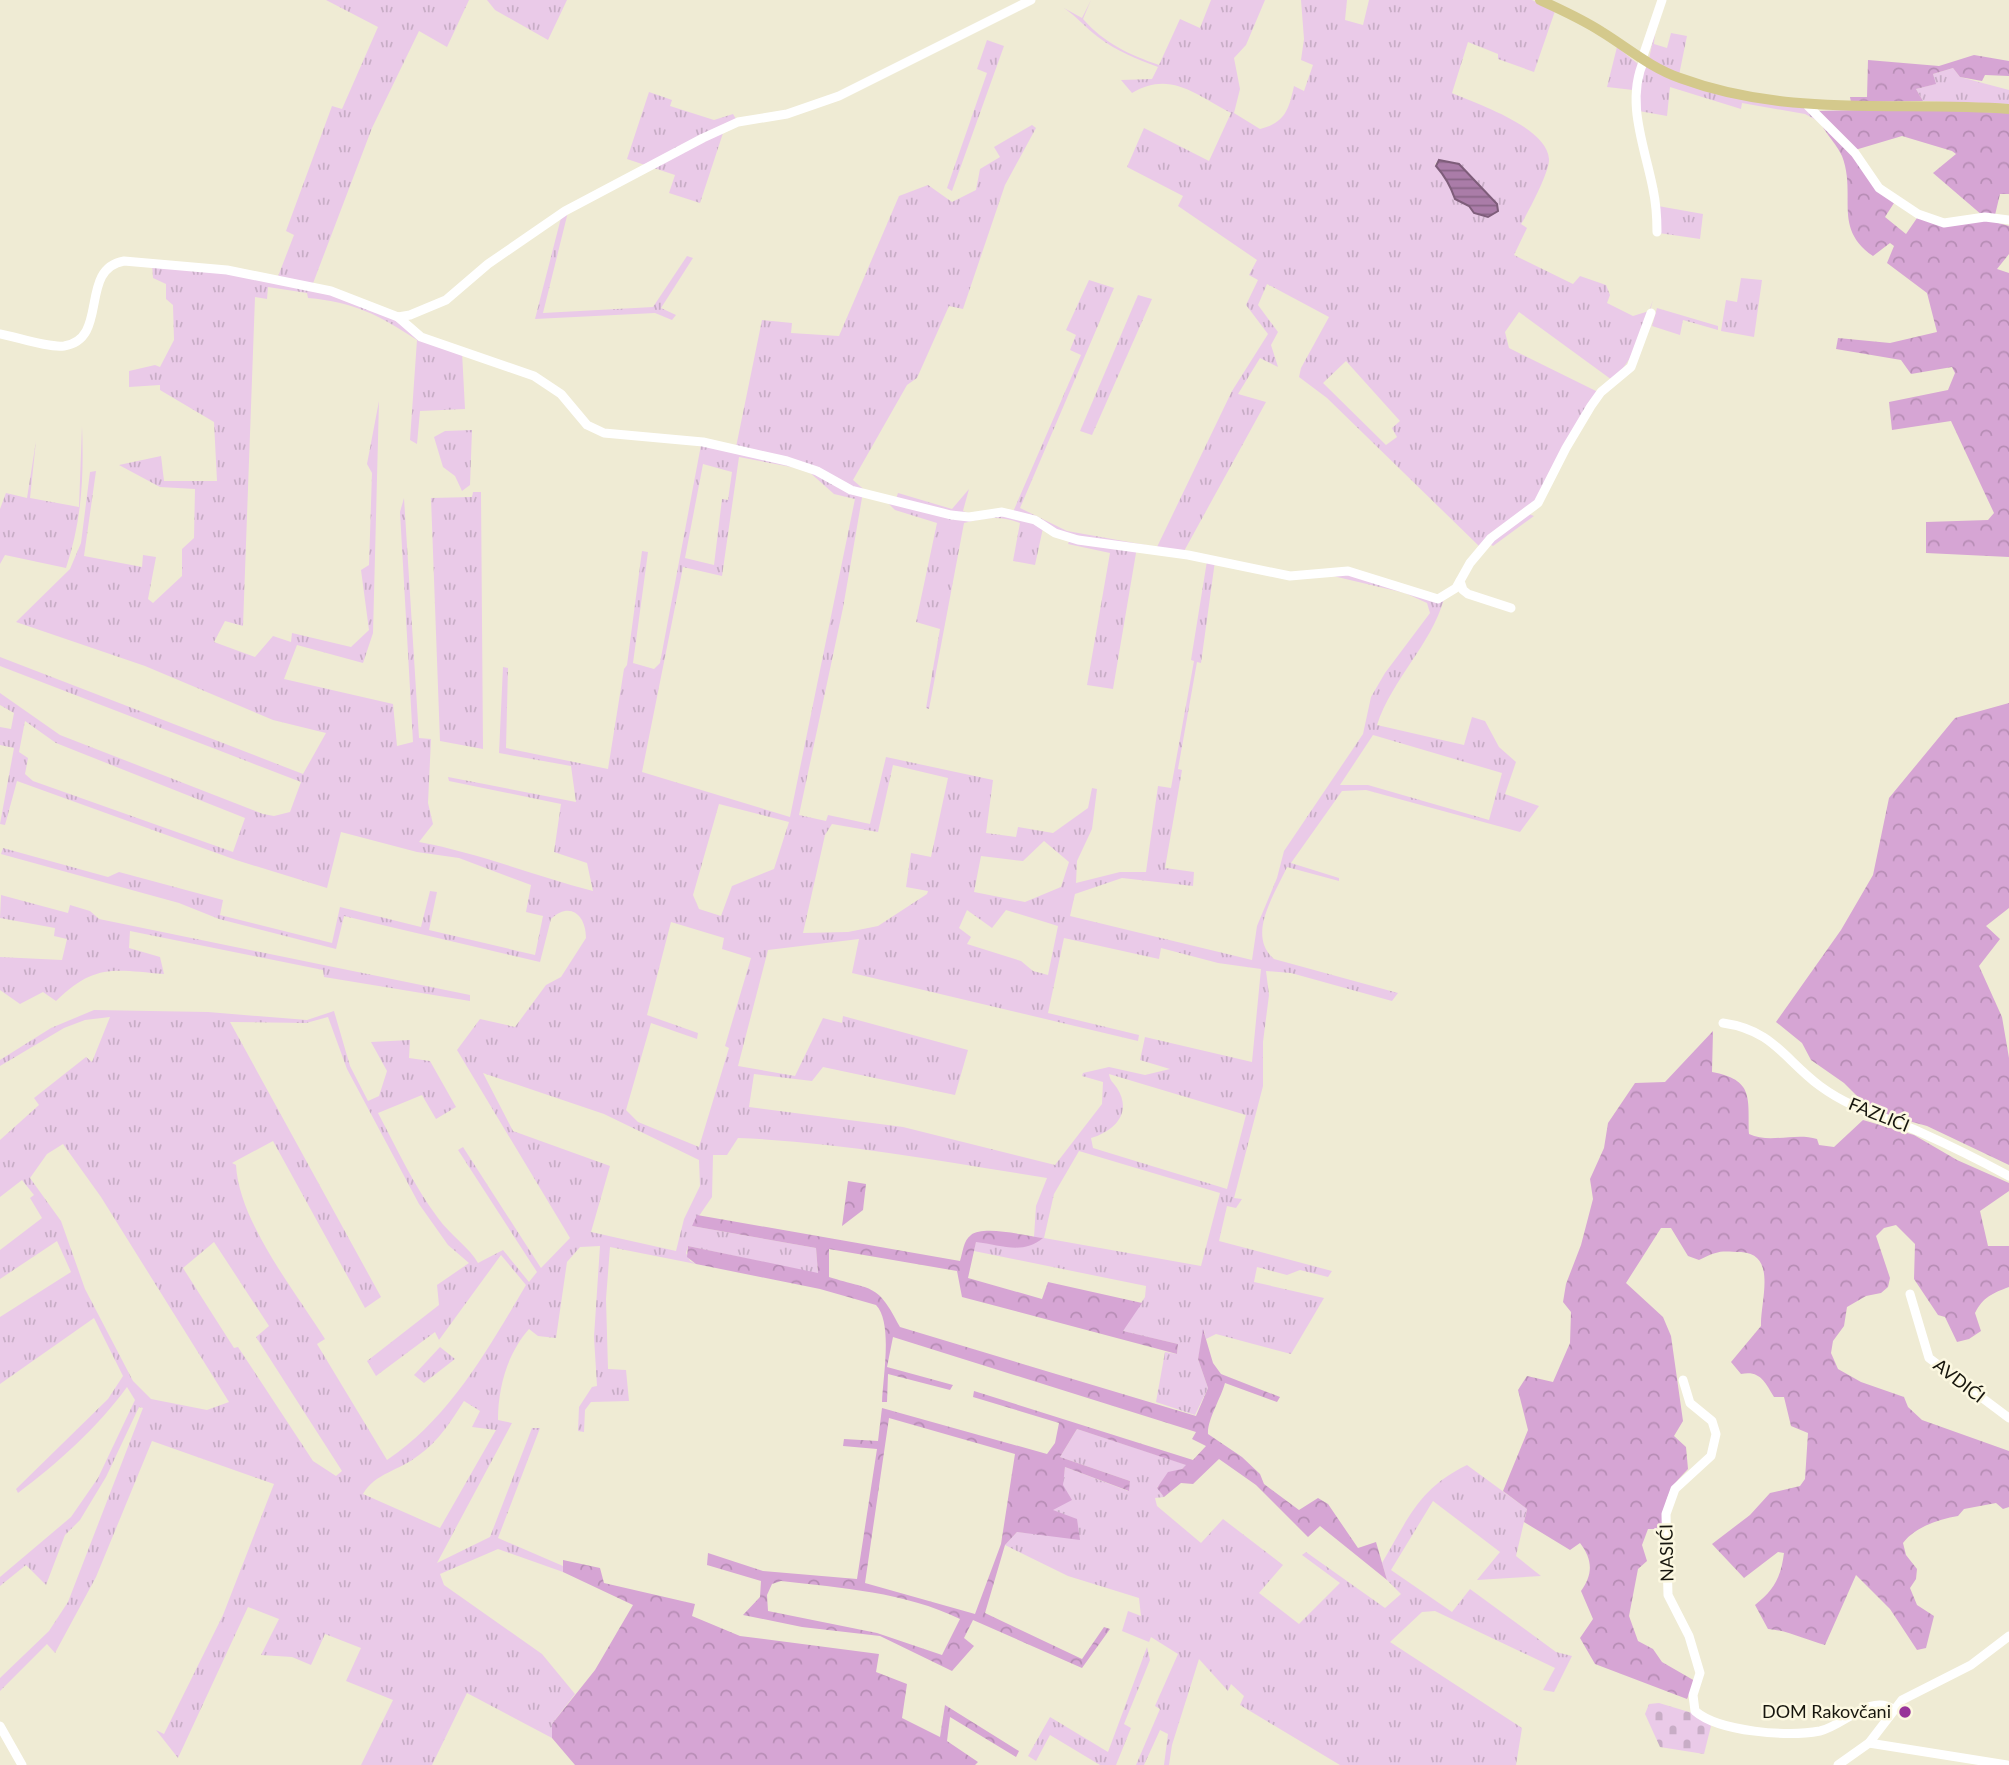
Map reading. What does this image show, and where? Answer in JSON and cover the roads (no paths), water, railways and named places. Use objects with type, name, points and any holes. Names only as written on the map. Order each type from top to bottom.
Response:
[{"type":"main road","points":[[1540,0],[1583,20],[1643,60],[1696,83],[1753,98],[1808,106],[1942,105],[2009,109]]},
{"type":"street","points":[[398,317],[446,300],[544,224],[703,138],[738,122],[787,114],[839,96],[952,37],[1031,0]]},
{"type":"street","points":[[1657,232],[1654,193],[1637,116],[1636,83],[1662,0]]},
{"type":"street","points":[[1808,106],[1855,153],[1879,188],[1918,214],[1944,223],[1985,217],[2009,220]]},
{"type":"street","points":[[0,334],[62,346],[74,342],[90,324],[102,273],[111,264],[124,261],[206,266],[331,291],[398,317],[421,337],[534,376],[561,394],[587,425],[604,433],[686,440],[774,458],[810,467],[844,488],[864,494],[959,516],[1002,512],[1035,520],[1055,533],[1078,540],[1206,558],[1290,576],[1348,571],[1432,598],[1452,592],[1483,545],[1533,508],[1544,495],[1557,463],[1591,406],[1601,392],[1631,367],[1651,313]]},
{"type":"street","points":[[1460,580],[1463,590],[1468,594],[1511,608]]},
{"type":"street","name":"FAZLIĆI","points":[[1723,1023],[1753,1031],[1791,1057],[1804,1073],[1821,1087],[1854,1108],[1921,1132],[2009,1176]]},
{"type":"street","name":"AVDIĆI","points":[[1910,1294],[1929,1358],[2009,1418]]},
{"type":"street","name":"NASIĆI","points":[[1683,1380],[1690,1403],[1712,1421],[1716,1434],[1711,1456],[1675,1489],[1666,1514],[1668,1595],[1689,1636],[1700,1673],[1692,1706],[1710,1722],[1768,1732],[1818,1731],[1877,1704],[1894,1709]]},
{"type":"street","points":[[1838,1765],[1869,1742],[1894,1709],[1909,1696],[1971,1665],[2009,1636]]},
{"type":"street","points":[[0,1726],[22,1765]]},
{"type":"street","points":[[1869,1742],[2007,1765]]},
{"type":"place","name":"DOM Rakovčani","points":[[1905,1712]]}]
